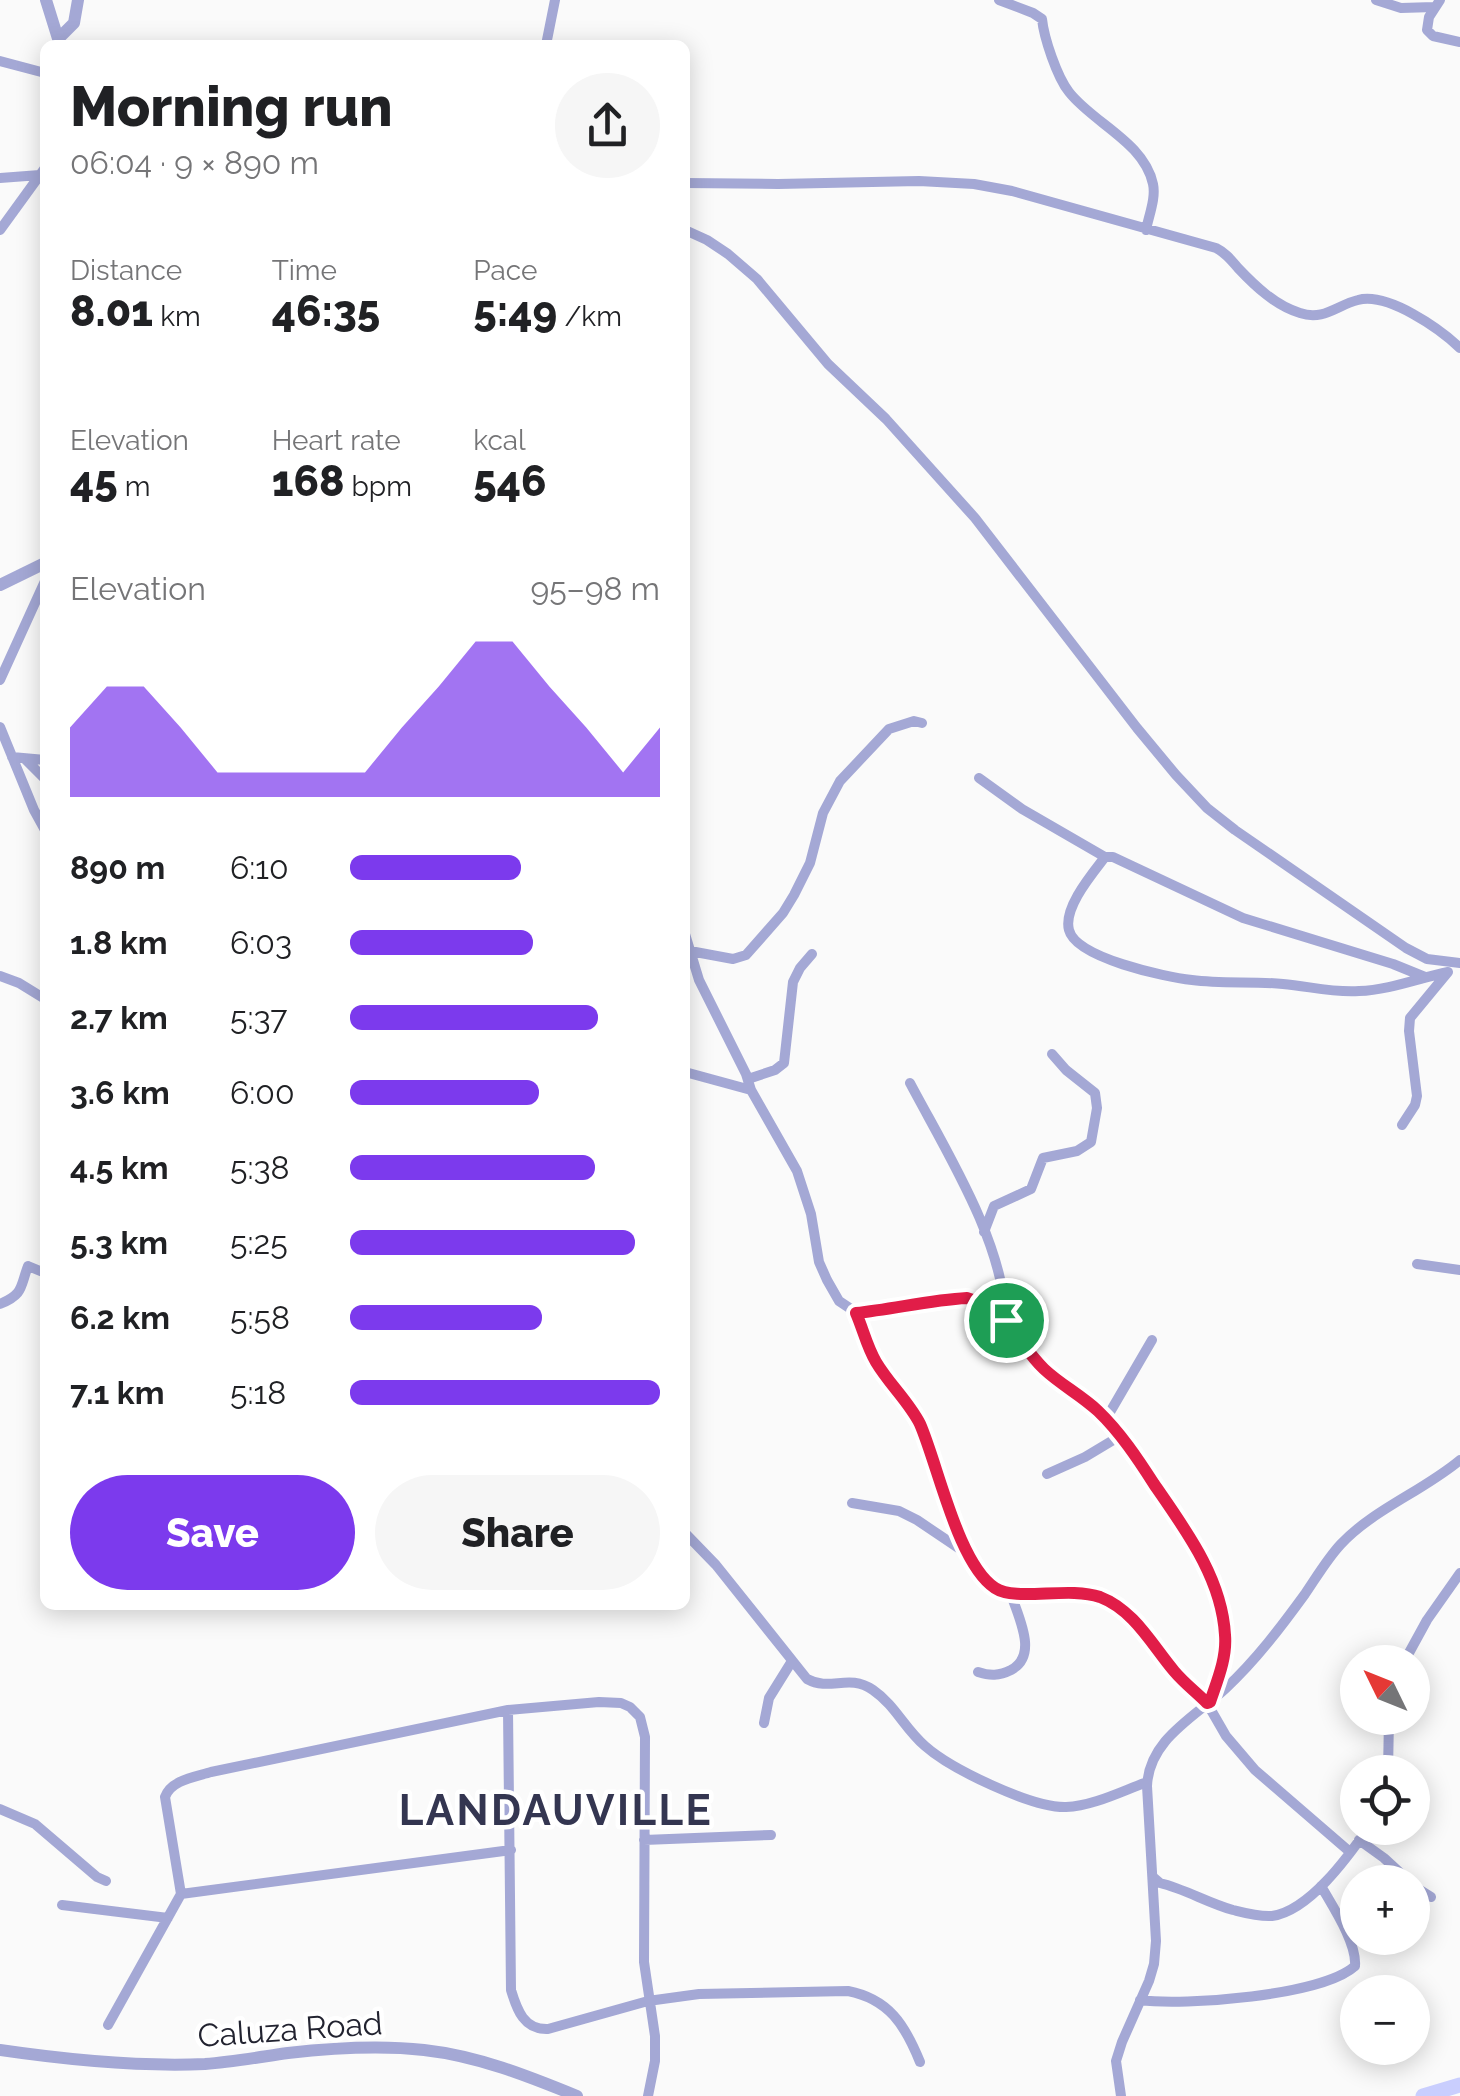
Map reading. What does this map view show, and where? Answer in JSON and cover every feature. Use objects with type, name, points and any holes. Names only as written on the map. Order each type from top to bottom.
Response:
[{"type":"street","points":[[46,0],[59,40]]},
{"type":"street","points":[[61,40],[74,23],[78,0]]},
{"type":"street","points":[[547,40],[556,0]]},
{"type":"street","points":[[999,0],[1042,19],[1044,35],[1070,93],[1138,154],[1154,190],[1146,230]]},
{"type":"street","points":[[1376,0],[1409,8],[1437,4]]},
{"type":"street","points":[[1437,4],[1426,24],[1429,33],[1460,42]]},
{"type":"street","points":[[0,61],[40,72]]},
{"type":"street","points":[[0,178],[40,171]]},
{"type":"street","points":[[0,230],[40,174]]},
{"type":"street","points":[[690,183],[919,182],[974,184],[1012,191],[1223,252],[1274,300],[1304,314],[1330,313],[1368,298],[1387,302],[1428,323],[1460,348]]},
{"type":"street","points":[[690,232],[728,254],[757,279],[828,364],[886,419],[976,518],[1137,728],[1207,808],[1406,948],[1454,966]]},
{"type":"street","points":[[0,584],[40,565]]},
{"type":"street","points":[[0,680],[40,592]]},
{"type":"street","points":[[922,723],[914,720],[889,729],[840,781],[823,813],[810,864],[794,895],[746,955],[732,960],[690,951],[698,980],[797,1172],[812,1214],[818,1262],[839,1301],[856,1313],[874,1358],[918,1420],[970,1555],[993,1587],[1011,1594],[1073,1591],[1103,1598],[1132,1618],[1176,1674],[1209,1702],[1226,1736],[1255,1770],[1350,1852]]},
{"type":"street","points":[[0,727],[18,758],[40,821]]},
{"type":"street","points":[[18,758],[40,760]]},
{"type":"street","points":[[18,758],[40,775]]},
{"type":"street","points":[[979,778],[1022,809],[1105,857],[1113,857],[1255,922],[1425,977]]},
{"type":"street","points":[[1105,857],[1080,893],[1068,920],[1070,934],[1092,953],[1145,970],[1193,980],[1254,981],[1335,991],[1378,989],[1454,966]]},
{"type":"street","points":[[690,1073],[750,1085],[784,1063],[793,982],[812,954]]},
{"type":"street","points":[[1402,1125],[1417,1096],[1410,1018],[1454,966]]},
{"type":"street","points":[[0,976],[40,996]]},
{"type":"street","points":[[984,1232],[994,1206],[1031,1189],[1043,1158],[1077,1151],[1091,1142],[1098,1108],[1096,1093],[1052,1054]]},
{"type":"street","points":[[910,1083],[984,1232],[1001,1281],[1006,1320]]},
{"type":"street","points":[[1418,1264],[1460,1270]]},
{"type":"street","points":[[0,1304],[17,1296],[28,1266],[40,1271]]},
{"type":"street","points":[[856,1313],[942,1299],[967,1298],[992,1307],[1044,1368],[1106,1420],[1196,1547],[1214,1584],[1225,1635],[1222,1665],[1209,1702]]},
{"type":"street","points":[[1106,1420],[1152,1340]]},
{"type":"street","points":[[1046,1474],[1120,1436]]},
{"type":"street","points":[[1122,2096],[1116,2061],[1154,1964],[1156,1914],[1147,1782],[1160,1746],[1228,1686],[1276,1634],[1341,1544],[1460,1460]]},
{"type":"street","points":[[852,1503],[900,1511],[970,1555]]},
{"type":"street","points":[[690,1538],[807,1680],[831,1685],[848,1681],[863,1684],[882,1698],[936,1755],[976,1778],[1065,1807],[1147,1782]]},
{"type":"street","points":[[1412,1645],[1460,1573]]},
{"type":"street","points":[[978,1672],[1000,1675],[1018,1666],[1025,1657],[1025,1641],[1011,1594]]},
{"type":"street","points":[[764,1723],[769,1698],[792,1661]]},
{"type":"street","points":[[108,2025],[181,1894],[164,1796],[172,1786],[211,1772],[508,1710],[621,1703],[640,1717],[645,1736],[644,1962],[656,2036],[648,2096]]},
{"type":"street","points":[[508,1710],[511,1990],[522,2018],[534,2028],[548,2029],[648,2001],[699,1994],[848,1991],[878,2000],[907,2032],[920,2062]]},
{"type":"street","points":[[0,1808],[35,1824],[106,1881]]},
{"type":"street","points":[[644,1840],[771,1835]]},
{"type":"street","points":[[1153,1877],[1230,1909],[1273,1916],[1296,1907],[1355,1845]]},
{"type":"street","points":[[1366,1845],[1391,1865]]},
{"type":"street","points":[[181,1894],[512,1850]]},
{"type":"street","points":[[1140,2000],[1161,2003],[1258,1994],[1308,1986],[1347,1973],[1355,1966],[1355,1955],[1320,1886]]},
{"type":"street","points":[[62,1906],[168,1918]]},
{"type":"street","name":"Caluza Road","points":[[0,2050],[87,2062],[149,2065],[207,2064],[340,2050],[423,2050],[463,2056],[577,2096]]},
{"type":"waterway","points":[[1423,2096],[1460,2085]]},
{"type":"district","name":"LANDAUVILLE","points":[[556,1810]]},
{"type":"route","points":[[967,1298],[992,1307],[1006,1320],[1044,1368],[1100,1412],[1196,1547],[1214,1584],[1225,1635],[1222,1665],[1210,1702],[1176,1674],[1132,1618],[1103,1598],[1073,1591],[1011,1594],[986,1580],[961,1538],[918,1420],[874,1358],[856,1313],[967,1298]]}]
